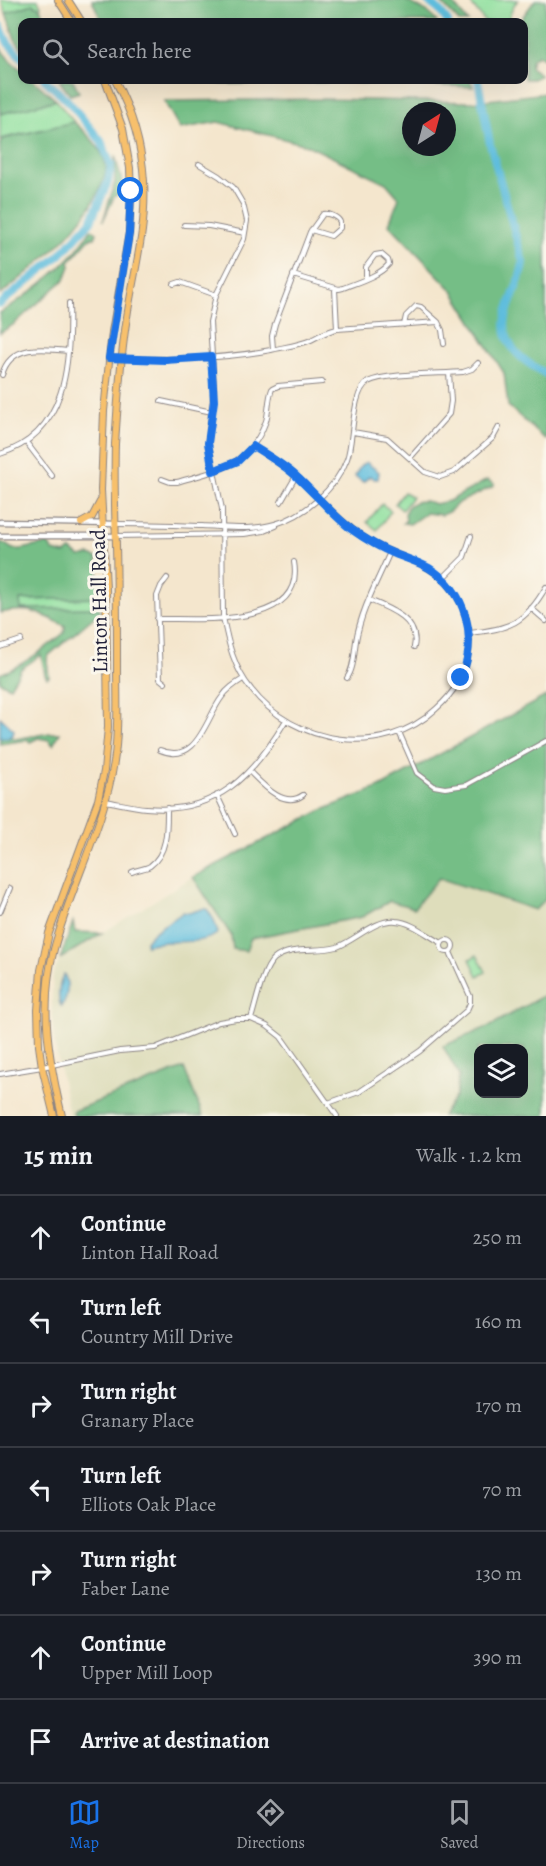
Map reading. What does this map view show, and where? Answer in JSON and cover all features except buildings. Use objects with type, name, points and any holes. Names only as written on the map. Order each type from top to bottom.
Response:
[{"type":"main road","points":[[58,0],[69,18]]},
{"type":"main road","points":[[68,0],[79,18]]},
{"type":"main road","name":"Linton Hall Road","points":[[54,1116],[42,1067],[38,1010],[45,954],[58,909],[98,800],[104,771],[108,727],[106,588],[101,498],[104,411],[109,358],[129,233],[131,191],[123,129],[106,84]]},
{"type":"main road","name":"Linton Hall Road","points":[[62,1116],[51,1065],[46,1003],[54,950],[106,801],[115,759],[117,735],[115,447],[126,319],[141,240],[144,184],[135,133],[117,84]]},
{"type":"main road","points":[[81,523],[94,514],[101,498]]},
{"type":"street","points":[[199,164],[226,181],[235,190],[246,213],[245,234],[216,295],[210,322],[214,390],[208,443],[221,498],[224,617],[230,650],[243,679],[258,698],[286,720],[312,733],[343,739],[378,738],[415,725],[433,713],[456,686],[467,663],[469,633],[464,609],[455,593],[443,578],[421,563],[390,552],[351,528],[296,476],[253,446]]},
{"type":"street","points":[[273,349],[273,329],[311,230],[321,215],[325,213],[338,218],[340,222],[340,228],[331,236],[311,230]]},
{"type":"street","points":[[184,225],[209,226],[245,234]]},
{"type":"street","points":[[293,275],[335,289],[344,288],[366,278],[385,269],[389,264],[388,260],[381,254],[375,255],[366,267],[366,278]]},
{"type":"street","points":[[174,284],[180,282],[216,295]]},
{"type":"street","points":[[335,289],[337,329]]},
{"type":"street","points":[[0,454],[26,442],[40,430],[57,404],[63,385],[68,351],[69,303]]},
{"type":"street","points":[[404,325],[406,316],[416,306],[421,307],[438,322],[444,344]]},
{"type":"street","points":[[109,358],[165,360],[211,357],[273,349],[306,341],[337,329],[438,322]]},
{"type":"street","points":[[2,375],[10,359],[27,350],[41,348],[68,351]]},
{"type":"street","points":[[0,536],[222,535],[256,533],[272,528],[302,511],[334,483],[343,469],[349,452],[358,395],[367,383],[380,379],[468,371],[478,363]]},
{"type":"street","points":[[410,458],[449,414],[451,401],[449,373]]},
{"type":"street","points":[[162,479],[174,482],[238,461],[253,446],[266,420],[272,389],[278,386],[322,382]]},
{"type":"street","points":[[161,401],[212,412]]},
{"type":"street","points":[[352,432],[387,438],[429,475],[441,477],[450,475],[493,438],[499,427]]},
{"type":"street","points":[[26,442],[51,476]]},
{"type":"street","points":[[281,501],[296,476]]},
{"type":"street","points":[[0,522],[258,527],[283,521]]},
{"type":"street","points":[[443,578],[464,557],[471,536]]},
{"type":"street","points":[[347,678],[351,673],[359,629],[390,552]]},
{"type":"street","points":[[157,619],[258,614],[278,605],[287,595],[294,581],[294,562]]},
{"type":"street","points":[[165,683],[160,679],[157,619],[158,592],[167,578]]},
{"type":"street","points":[[469,633],[495,631],[517,622],[531,608],[546,586]]},
{"type":"street","points":[[369,600],[389,608],[405,620],[414,636],[414,647]]},
{"type":"street","points":[[531,608],[546,621]]},
{"type":"street","points":[[0,647],[21,640]]},
{"type":"street","points":[[160,750],[176,753],[193,744],[208,725],[221,698],[243,679]]},
{"type":"street","points":[[98,800],[146,808],[167,808],[194,804],[217,795],[250,772],[265,754],[286,720]]},
{"type":"street","points":[[399,732],[417,773],[434,786],[445,788],[466,785],[546,741]]},
{"type":"street","points":[[250,772],[266,787],[282,797],[295,800],[303,795]]},
{"type":"street","points":[[217,795],[235,834]]},
{"type":"street","points":[[132,872],[148,867],[160,854],[165,839],[167,808]]},
{"type":"street","points":[[0,912],[10,888]]},
{"type":"street","points":[[250,1019],[268,967],[274,959],[286,953],[335,948],[390,921],[406,924],[442,943]]},
{"type":"street","points":[[442,943],[447,940],[453,943],[450,952]]},
{"type":"street","points":[[442,943],[443,951],[450,952]]},
{"type":"street","points":[[328,1103],[359,1092],[420,1051],[467,1010],[471,1000],[450,952]]},
{"type":"street","points":[[0,1074],[120,1051],[155,1048],[219,1022],[250,1019],[267,1026],[281,1037],[337,1116]]},
{"type":"shaded area","points":[[193,877],[231,935],[233,949],[251,938],[362,917],[390,901],[414,908],[439,878],[535,910],[546,899],[546,1023],[489,1044],[474,1044],[474,1058],[451,1116],[69,1116],[54,1039],[52,1011],[53,975],[60,959]]},
{"type":"green space","points":[[1,0],[38,0],[41,6],[40,8],[29,5],[6,13]]},
{"type":"green space","points":[[92,0],[404,0],[427,11],[433,18],[100,18]]},
{"type":"green space","points":[[439,0],[452,2],[465,18],[455,18]]},
{"type":"green space","points":[[468,0],[518,0],[509,18],[482,18]]},
{"type":"green space","points":[[535,0],[546,0],[546,67],[544,58],[538,55],[532,59],[530,67],[541,75],[533,79],[528,79],[528,18],[522,18]]},
{"type":"green space","points":[[33,4],[40,8],[45,18],[18,18],[18,43],[6,13]]},
{"type":"green space","points":[[0,48],[18,67],[18,84],[38,84],[56,100],[0,114]]},
{"type":"green space","points":[[62,84],[75,84],[79,92],[70,95]]},
{"type":"green space","points":[[396,84],[472,84],[473,87]]},
{"type":"green space","points":[[546,93],[546,440],[508,406],[504,373],[453,291],[389,224],[399,198],[386,183],[307,145],[218,122],[180,129],[164,101],[326,99],[471,102]]},
{"type":"green space","points":[[56,100],[74,122],[0,139],[0,114]]},
{"type":"green space","points":[[74,122],[94,142],[105,160],[106,168],[102,184],[94,201],[71,232],[44,259],[0,295],[0,146],[3,139]]},
{"type":"green space","points":[[115,155],[124,190],[114,197],[103,221],[115,182]]},
{"type":"green space","points":[[91,229],[97,233],[95,238],[90,238],[69,262],[70,266],[65,279],[13,325],[0,333],[0,313],[38,286],[62,265],[74,253]]},
{"type":"green space","points":[[487,480],[494,486],[458,503],[450,511],[442,515],[426,513],[410,524],[403,523],[410,505],[419,501],[435,504],[449,501]]},
{"type":"green space","points":[[404,492],[412,497],[402,510],[395,504]]},
{"type":"green space","points":[[382,504],[391,511],[377,530],[367,522]]},
{"type":"green space","points":[[0,542],[13,549],[48,544],[53,551],[65,554],[71,550],[80,557],[90,555],[97,558],[100,598],[20,600],[21,609],[100,608],[100,612],[48,656],[49,677],[45,675],[41,655],[21,669],[10,687],[0,682],[0,674],[42,651],[64,633],[65,626],[34,612],[0,613]]},
{"type":"green space","points":[[100,598],[100,608],[20,609],[20,600]]},
{"type":"green space","points":[[546,696],[546,899],[535,910],[439,878],[414,908],[390,901],[362,917],[251,938],[246,951],[233,949],[231,935],[193,877],[320,811],[380,787]]},
{"type":"green space","points":[[60,733],[53,745],[49,740],[38,738],[30,742],[28,740],[0,744],[0,738],[11,736],[15,739]]},
{"type":"green space","points":[[73,922],[75,932],[102,933],[60,959]]},
{"type":"green space","points":[[477,955],[486,972],[478,976],[470,959]]},
{"type":"green space","points":[[546,994],[546,1116],[442,1116],[456,1096],[459,1075],[443,1046],[490,1026]]},
{"type":"green space","points":[[184,1068],[203,1116],[74,1116],[73,1111]]},
{"type":"water","points":[[366,462],[379,472],[378,479],[370,476],[363,482],[355,476]]},
{"type":"water","points":[[0,717],[14,730],[13,735],[8,738],[0,738]]},
{"type":"water","points":[[207,909],[218,933],[203,940],[146,945],[146,941],[154,932],[183,912],[189,913]]},
{"type":"water","points":[[64,974],[67,991],[61,1006],[59,990]]},
{"type":"waterway","points":[[426,0],[445,18]]},
{"type":"waterway","points":[[0,26],[8,43],[18,54]]},
{"type":"waterway","points":[[0,304],[60,255],[91,221],[108,182],[111,165],[101,141],[68,101],[49,84]]},
{"type":"waterway","points":[[479,84],[490,144],[523,262],[505,329],[508,340],[518,355],[546,374]]},
{"type":"route","points":[[131,191],[129,233],[109,358],[165,360],[211,357],[214,401],[208,443],[213,471],[226,468],[238,461],[253,446],[296,476],[340,520],[362,537],[436,572],[455,593],[468,622],[468,655],[461,678]]}]
